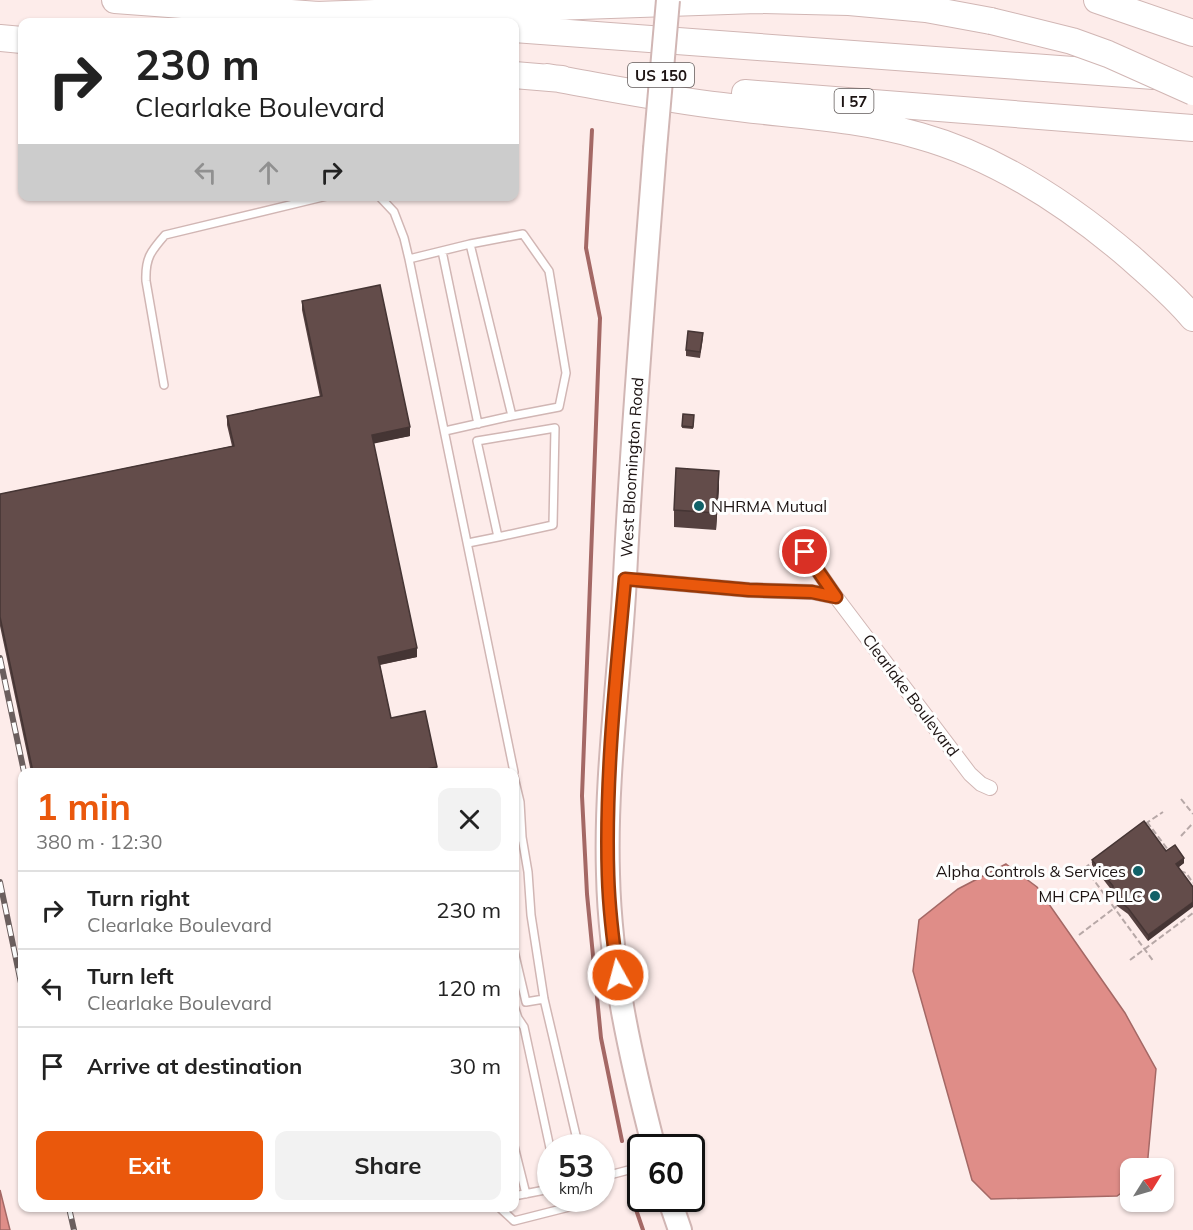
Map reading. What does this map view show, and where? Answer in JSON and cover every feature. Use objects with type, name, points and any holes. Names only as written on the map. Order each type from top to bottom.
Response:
[{"type":"highway","points":[[116,0],[360,18]]},
{"type":"highway","points":[[316,15],[757,0],[856,1],[926,9],[991,21],[1072,41],[1108,54],[1193,92]]},
{"type":"highway","points":[[1097,0],[1193,33]]},
{"type":"highway","points":[[519,29],[1193,79]]},
{"type":"highway","points":[[0,38],[18,40]]},
{"type":"highway","name":"I 57","points":[[519,75],[1193,128]]},
{"type":"highway","points":[[546,77],[718,106],[888,129],[919,135],[951,146],[1008,172],[1057,201],[1145,270],[1193,318]]},
{"type":"main road","name":"West Bloomington Road","points":[[651,1134],[627,1032],[612,926],[608,878],[611,759],[625,579],[627,513],[668,0]]},
{"type":"main road","points":[[674,1212],[680,1230]]},
{"type":"street","name":"Clearlake Boulevard","points":[[805,552],[836,597],[970,774],[981,784],[990,788]]},
{"type":"street","points":[[625,579],[749,590],[812,592],[836,597]]},
{"type":"lane","points":[[164,385],[146,281],[145,265],[154,247],[165,235],[306,201]]},
{"type":"lane","points":[[384,201],[394,212],[409,259],[513,768]]},
{"type":"lane","points":[[409,259],[523,234],[549,271],[566,373],[559,406],[445,431]]},
{"type":"lane","points":[[471,244],[512,416]]},
{"type":"lane","points":[[442,251],[478,424]]},
{"type":"lane","points":[[468,543],[498,537],[553,525],[555,428],[477,441],[498,537]]},
{"type":"lane","points":[[519,798],[519,820]]},
{"type":"lane","points":[[519,841],[528,872],[531,915],[544,999],[576,1134]]},
{"type":"lane","points":[[519,972],[526,1002],[544,999]]},
{"type":"lane","points":[[519,1020],[524,1027],[547,1134]]},
{"type":"lane","points":[[519,1166],[526,1194]]},
{"type":"lane","points":[[519,1195],[537,1191]]},
{"type":"lane","points":[[504,1212],[514,1221],[549,1212]]},
{"type":"path","points":[[1181,799],[1193,814]]},
{"type":"path","points":[[1138,828],[1163,812]]},
{"type":"path","points":[[1147,822],[1170,852],[1168,856]]},
{"type":"path","points":[[1180,836],[1193,823]]},
{"type":"path","points":[[1070,879],[1094,861]]},
{"type":"path","points":[[1176,867],[1179,871],[1186,873],[1193,883]]},
{"type":"path","points":[[1085,868],[1116,907],[1154,962]]},
{"type":"path","points":[[1078,935],[1116,907]]},
{"type":"path","points":[[1130,960],[1193,913]]},
{"type":"shaded area","points":[[1006,864],[1037,887],[1125,1013],[1156,1069],[1148,1158],[1120,1158],[1120,1194],[1117,1196],[991,1199],[972,1180],[913,971],[919,920],[958,889]]},
{"type":"shaded area","points":[[0,1190],[10,1230],[0,1230]]},
{"type":"building","points":[[380,285],[410,427],[372,435],[417,648],[378,657],[391,718],[425,711],[437,767],[32,768],[0,617],[0,494],[234,446],[227,416],[322,396],[302,301]]},
{"type":"building","points":[[688,331],[703,333],[700,352],[686,350]]},
{"type":"building","points":[[683,414],[694,415],[693,427],[682,426]]},
{"type":"building","points":[[676,468],[719,471],[716,513],[674,510]]},
{"type":"building","points":[[1144,821],[1166,851],[1175,845],[1184,858],[1176,864],[1193,887],[1193,902],[1148,935],[1128,908],[1117,900],[1113,886],[1092,860]]},
{"type":"waterway","points":[[592,130],[586,248],[600,318],[582,796],[587,894],[601,1038],[622,1141]]},
{"type":"waterway","points":[[637,1212],[643,1230]]},
{"type":"railway","points":[[0,658],[23,768]]},
{"type":"railway","points":[[0,882],[18,969]]},
{"type":"railway","points":[[70,1212],[74,1230]]},
{"type":"place","name":"NHRMA Mutual","points":[[699,506]]},
{"type":"place","name":"Alpha Controls & Services","points":[[1138,871]]},
{"type":"place","name":"MH CPA PLLC","points":[[1155,896]]},
{"type":"route","points":[[618,975],[608,878],[608,854],[611,759],[625,579],[749,590],[812,592],[836,597],[805,552]]}]
